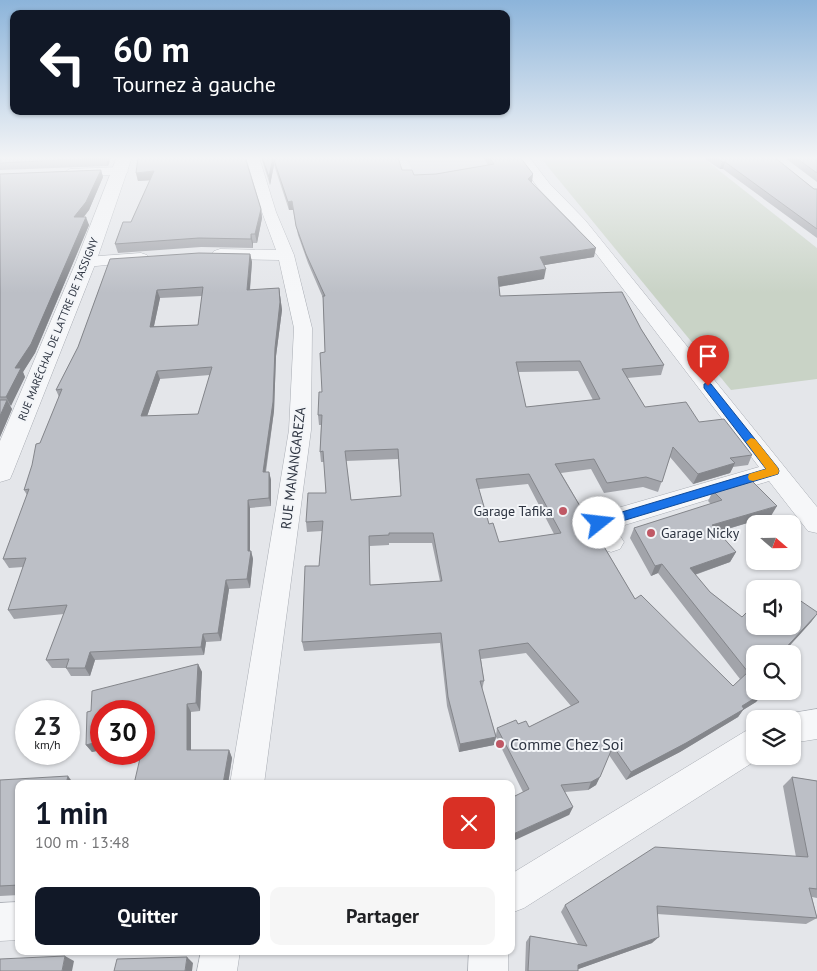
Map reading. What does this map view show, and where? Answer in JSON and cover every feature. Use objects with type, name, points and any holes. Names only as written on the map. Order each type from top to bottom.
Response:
[{"type":"street","name":"RUE MARÉCHAL DE LATTRE DE TASSIGNY","points":[[0,472],[109,202]]},
{"type":"street","name":"RUE MANANGAREZA","points":[[248,780],[300,430],[304,328],[286,255],[266,202]]},
{"type":"street","points":[[559,202],[590,237],[817,524]]},
{"type":"street","points":[[200,254],[286,255]]},
{"type":"street","points":[[86,262],[153,257]]},
{"type":"street","points":[[612,542],[599,523],[774,471]]},
{"type":"street","points":[[801,727],[817,724]]},
{"type":"street","points":[[515,893],[746,749]]},
{"type":"street","points":[[0,922],[15,921]]},
{"type":"street","points":[[217,971],[220,955]]},
{"type":"street","points":[[488,971],[489,955]]},
{"type":"shaded area","points":[[577,202],[759,202],[817,248],[817,379],[731,390]]},
{"type":"building","points":[[0,202],[86,202],[74,217],[86,217],[31,344],[15,368],[21,368],[6,397],[0,397]]},
{"type":"building","points":[[140,202],[259,202],[261,209],[255,234],[251,234],[251,239],[199,238],[115,244],[123,222],[131,222]]},
{"type":"building","points":[[292,202],[551,202],[596,248],[540,257],[546,269],[498,277],[500,296],[622,292],[641,329],[664,365],[622,369],[645,407],[686,402],[699,422],[724,419],[752,455],[730,458],[735,463],[698,474],[673,447],[662,482],[646,477],[607,483],[594,459],[555,464],[635,599],[641,595],[733,686],[746,674],[746,700],[752,700],[742,706],[744,709],[631,772],[613,746],[600,777],[591,782],[561,785],[573,807],[515,833],[515,796],[529,789],[497,728],[516,720],[518,724],[526,721],[529,727],[579,702],[528,643],[479,650],[484,681],[480,681],[496,737],[460,744],[448,697],[441,633],[302,642],[305,566],[319,566],[323,521],[306,522],[308,493],[326,493],[323,451],[320,452],[322,415],[318,415],[319,392],[322,392],[320,353],[325,352],[323,296],[325,296],[296,226]],"holes":[[[580,361],[600,399],[526,407],[516,362]],[[398,449],[401,496],[351,500],[345,451]],[[529,474],[561,533],[499,542],[493,523],[489,524],[476,479]],[[389,533],[433,533],[442,581],[370,585],[369,536],[389,535]]]},
{"type":"building","points":[[780,202],[817,202],[817,229]]},
{"type":"building","points":[[199,253],[250,254],[247,290],[279,288],[280,302],[275,348],[273,402],[263,472],[269,472],[269,498],[248,500],[248,551],[251,551],[247,579],[226,580],[218,633],[203,634],[201,647],[90,652],[85,668],[66,668],[69,659],[46,660],[67,605],[8,610],[26,558],[3,559],[29,489],[24,490],[36,444],[40,443],[62,389],[56,390],[78,347],[110,259]],"holes":[[[203,287],[198,325],[150,327],[157,290]],[[212,367],[198,414],[141,416],[157,371]]]},
{"type":"building","points":[[0,400],[7,400],[0,416]]},
{"type":"building","points":[[751,480],[777,506],[712,525],[736,552],[690,568],[710,592],[742,617],[746,613],[746,635],[798,635],[788,645],[746,645],[746,669],[662,564],[655,566],[634,528],[722,500],[713,491]]},
{"type":"building","points":[[801,601],[817,612],[801,631]]},
{"type":"building","points":[[198,664],[196,703],[187,704],[187,750],[229,750],[224,780],[135,780],[138,765],[155,765],[155,700],[92,700],[92,691]]},
{"type":"building","points":[[90,711],[90,744],[86,745],[87,712]]},
{"type":"building","points":[[68,776],[67,780],[15,780],[15,885],[0,886],[0,780]]},
{"type":"building","points":[[792,777],[817,781],[817,889],[809,888],[817,918],[657,906],[659,937],[578,965],[578,971],[528,971],[530,936],[587,946],[565,905],[655,847],[808,857]]},
{"type":"building","points":[[65,956],[62,971],[0,971],[0,959]]},
{"type":"building","points":[[187,957],[185,971],[114,971],[117,959]]},
{"type":"slow traffic","points":[[751,442],[774,471],[753,477]]},
{"type":"place","name":"Garage Tafika","points":[[563,511]]},
{"type":"place","name":"Garage Nicky","points":[[651,533]]},
{"type":"place","name":"Comme Chez Soi","points":[[500,744]]},
{"type":"route","points":[[599,523],[774,471],[708,386]]}]
